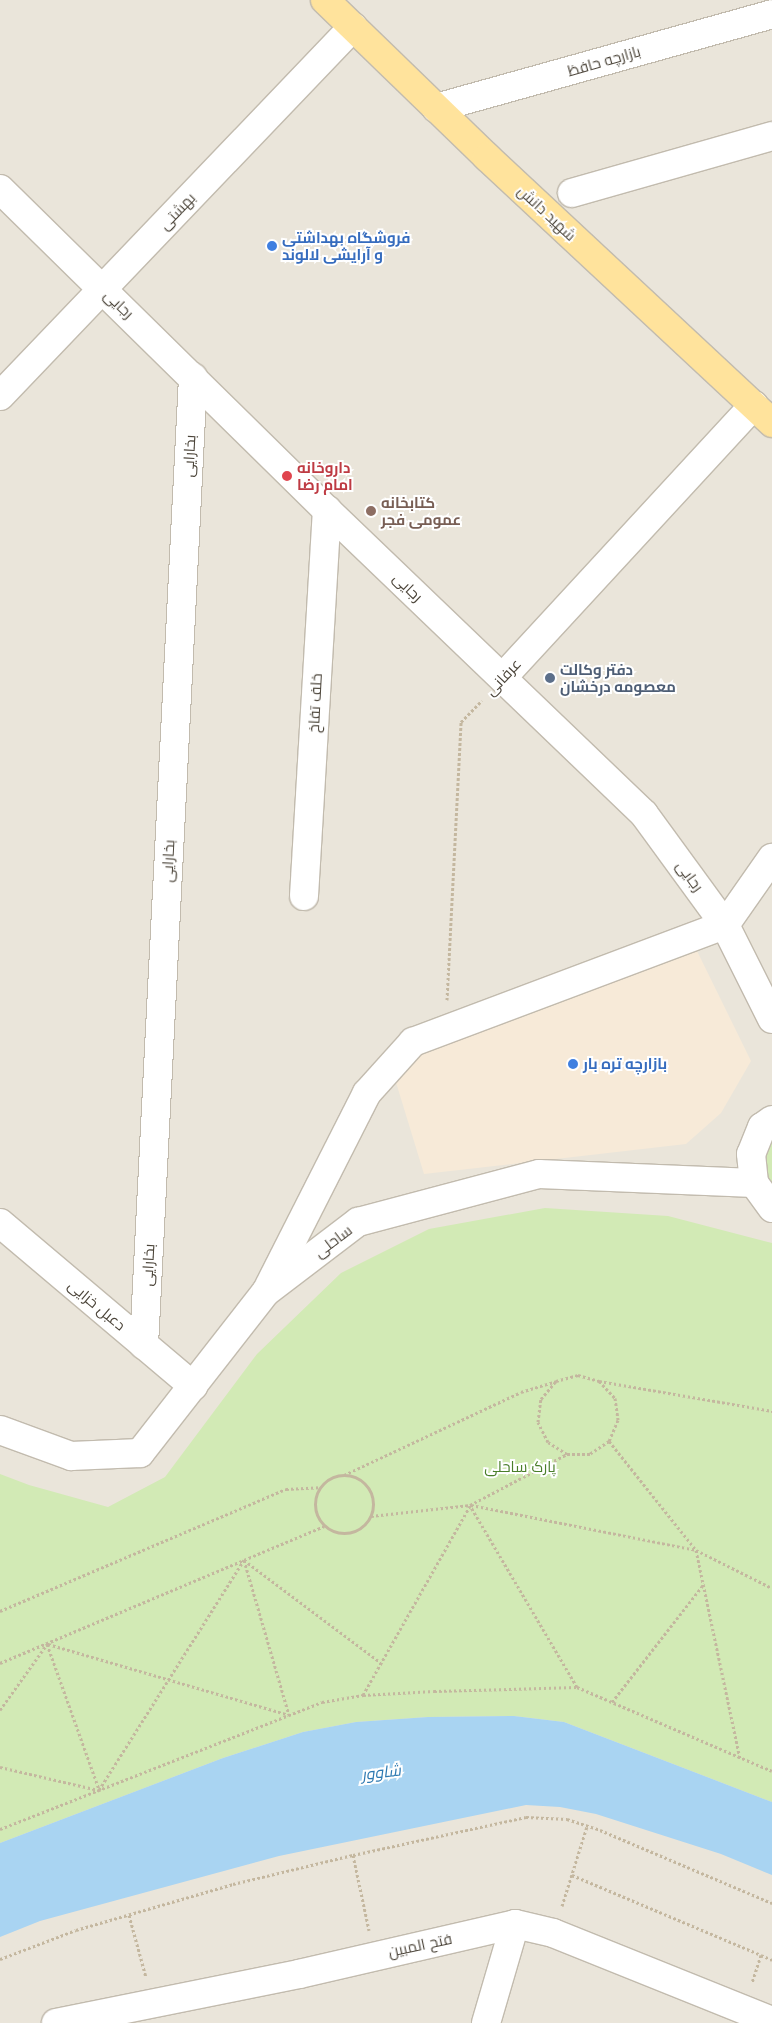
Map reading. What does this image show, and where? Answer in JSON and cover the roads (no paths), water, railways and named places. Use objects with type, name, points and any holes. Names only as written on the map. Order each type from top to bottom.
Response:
[{"type":"main road","name":"شهید دانش","points":[[326,0],[436,108],[665,325],[763,414]]},
{"type":"street","points":[[768,0],[772,13]]},
{"type":"street","name":"بازارچه حافظ","points":[[436,108],[772,13]]},
{"type":"street","name":"بهشتی","points":[[0,396],[353,27]]},
{"type":"street","points":[[572,193],[772,136]]},
{"type":"street","name":"رجایی","points":[[0,189],[327,510],[644,814],[726,925],[772,1019]]},
{"type":"street","name":"بخارایی","points":[[144,1344],[193,377]]},
{"type":"street","name":"عرفانی","points":[[503,677],[763,414]]},
{"type":"street","name":"خلف تفاخ","points":[[304,896],[327,510]]},
{"type":"street","points":[[266,1292],[367,1092],[413,1042],[726,925],[771,863]]},
{"type":"street","points":[[772,1120],[762,1127],[751,1154],[754,1183],[772,1208]]},
{"type":"street","name":"ساحلی","points":[[0,1430],[70,1456],[140,1453],[266,1292],[358,1222],[539,1174],[754,1183]]},
{"type":"street","name":"دعبل خزایی","points":[[0,1223],[194,1386]]},
{"type":"street","points":[[486,2023],[515,1924]]},
{"type":"street","name":"فتح المبین","points":[[56,2023],[149,2012],[374,1955],[515,1924],[553,1933],[741,2016],[772,2021]]},
{"type":"water","name":"شاوور","points":[[514,1716],[564,1722],[772,1802],[772,1875],[721,1854],[596,1814],[560,1807],[526,1805],[279,1856],[40,1921],[0,1937],[0,1843],[223,1758],[303,1732],[356,1722],[428,1717]]},
{"type":"place","name":"فروشگاه بهداشتی و آرایشی لالوند","points":[[272,246]]},
{"type":"place","name":"داروخانه امام رضا","points":[[287,476]]},
{"type":"place","name":"کتابخانه عمومی فجر","points":[[371,511]]},
{"type":"place","name":"دفتر وکالت معصومه درخشان","points":[[550,678]]},
{"type":"place","name":"بازارچه تره بار","points":[[573,1064]]},
{"type":"park label","name":"پارک ساحلی","points":[[520,1467]]}]
